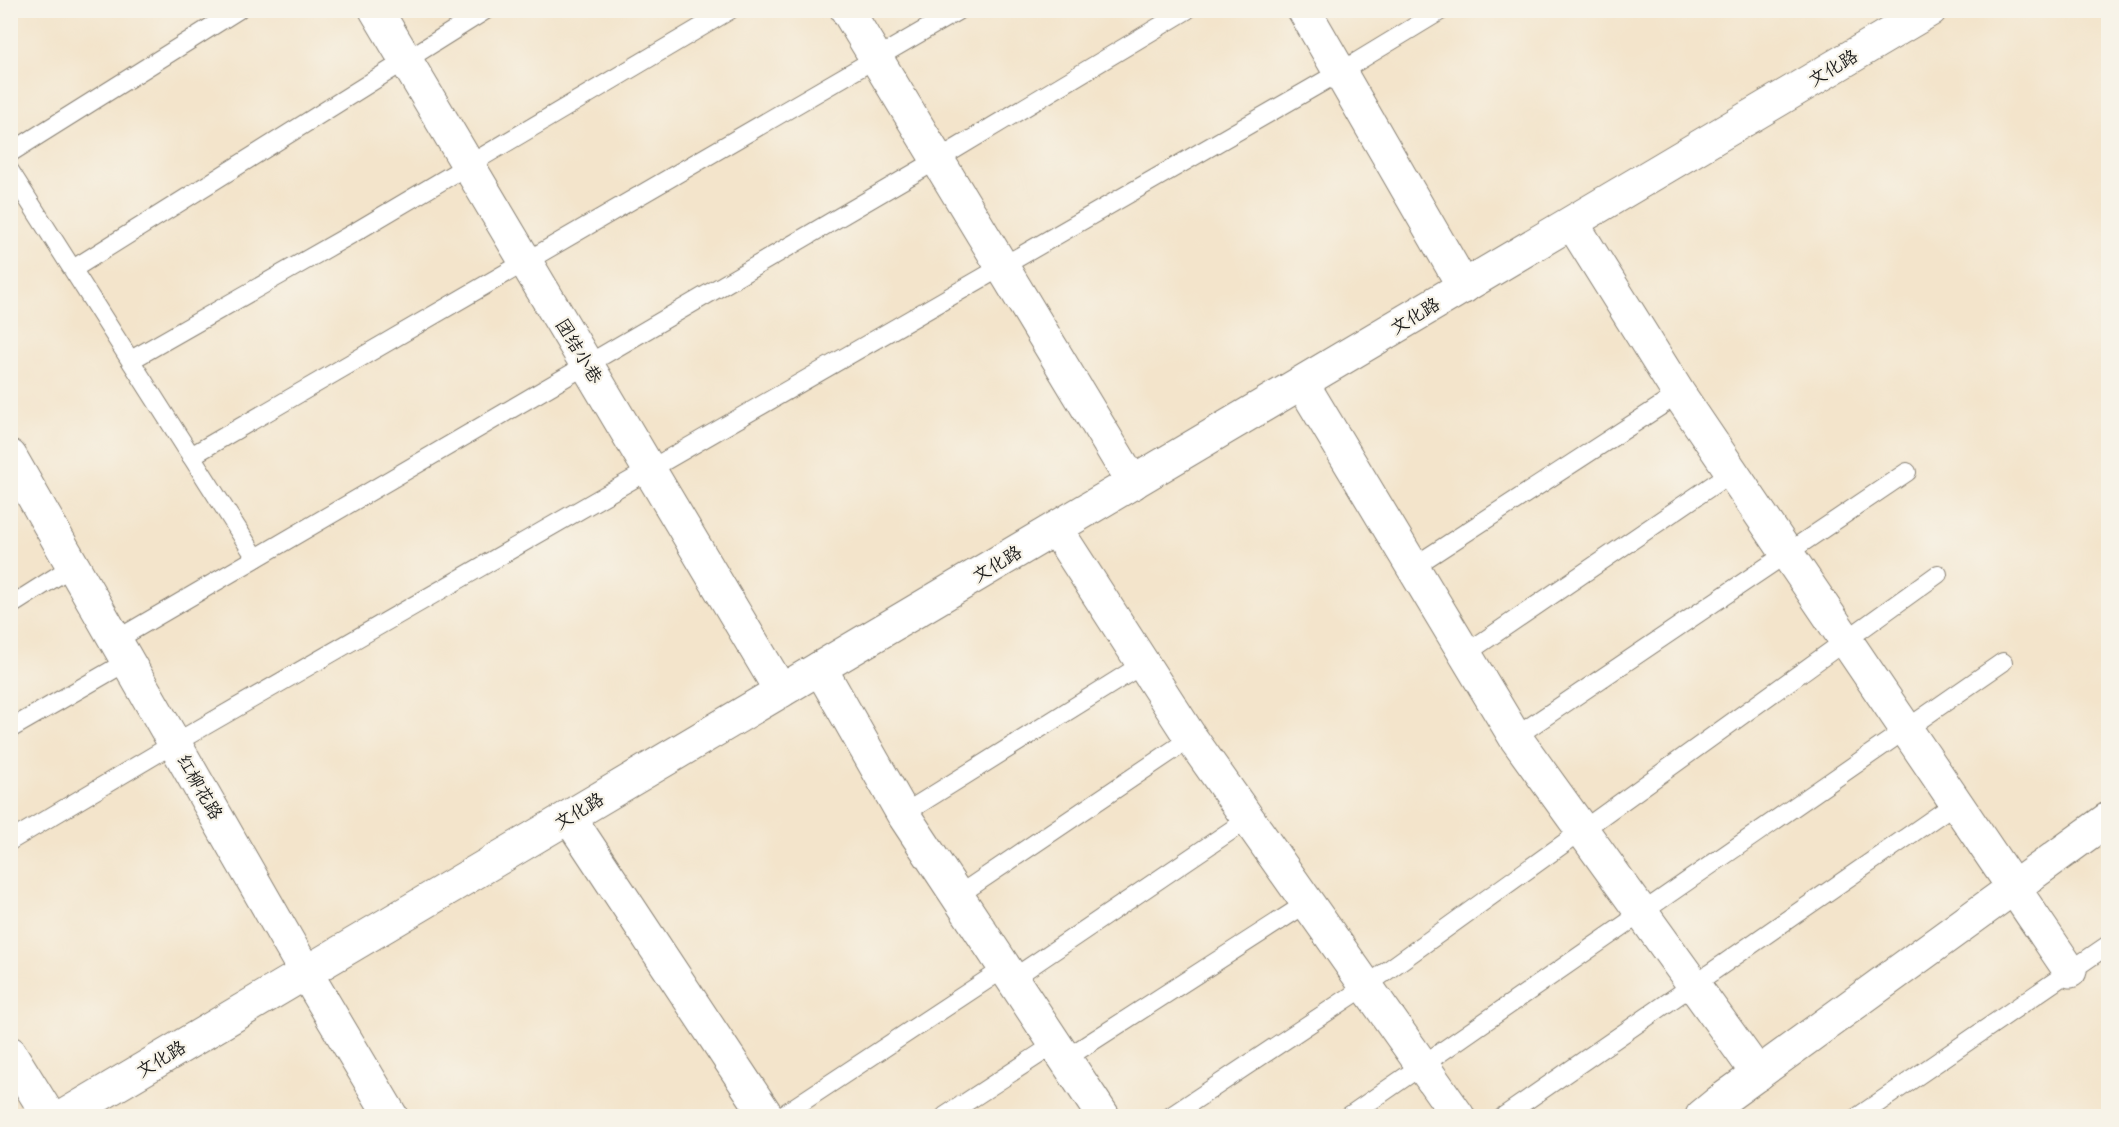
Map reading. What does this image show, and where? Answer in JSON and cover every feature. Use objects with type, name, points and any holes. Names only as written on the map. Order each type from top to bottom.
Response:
[{"type":"street","name":"团结小巷","points":[[376,10],[781,691]]},
{"type":"street","points":[[847,10],[1132,483]]},
{"type":"street","points":[[1304,10],[1464,287]]},
{"type":"street","name":"文化路","points":[[64,1116],[1930,10]]},
{"type":"street","points":[[1572,223],[1679,394],[2070,971]]},
{"type":"street","points":[[1302,383],[1515,737],[1758,1074]]},
{"type":"street","name":"红柳花路","points":[[10,456],[390,1116]]},
{"type":"street","points":[[1056,529],[1191,738],[1458,1116]]},
{"type":"street","points":[[819,668],[903,814],[1103,1116]]},
{"type":"street","points":[[569,817],[767,1116]]},
{"type":"street","points":[[1717,1112],[1758,1074],[2109,819]]},
{"type":"street","points":[[10,1053],[49,1116]]},
{"type":"lane","points":[[10,153],[238,10]]},
{"type":"lane","points":[[73,269],[486,10]]},
{"type":"lane","points":[[131,360],[730,10]]},
{"type":"lane","points":[[191,456],[959,10]]},
{"type":"lane","points":[[10,729],[256,558],[938,160],[1187,10]]},
{"type":"lane","points":[[10,841],[175,743],[1340,72],[1442,10]]},
{"type":"lane","points":[[12,178],[73,269],[256,558]]},
{"type":"lane","points":[[1413,567],[1679,394]]},
{"type":"lane","points":[[1465,654],[1732,472]]},
{"type":"lane","points":[[1515,737],[1907,472]]},
{"type":"lane","points":[[10,606],[73,566]]},
{"type":"lane","points":[[1172,1116],[1366,986],[1938,574]]},
{"type":"lane","points":[[1349,1116],[2003,662]]},
{"type":"lane","points":[[903,814],[1143,664]]},
{"type":"lane","points":[[957,896],[1191,738]]},
{"type":"lane","points":[[1504,1116],[1956,802]]},
{"type":"lane","points":[[781,1116],[1248,819]]},
{"type":"lane","points":[[945,1116],[1060,1052],[1307,903]]},
{"type":"lane","points":[[1859,1116],[2109,945]]}]
